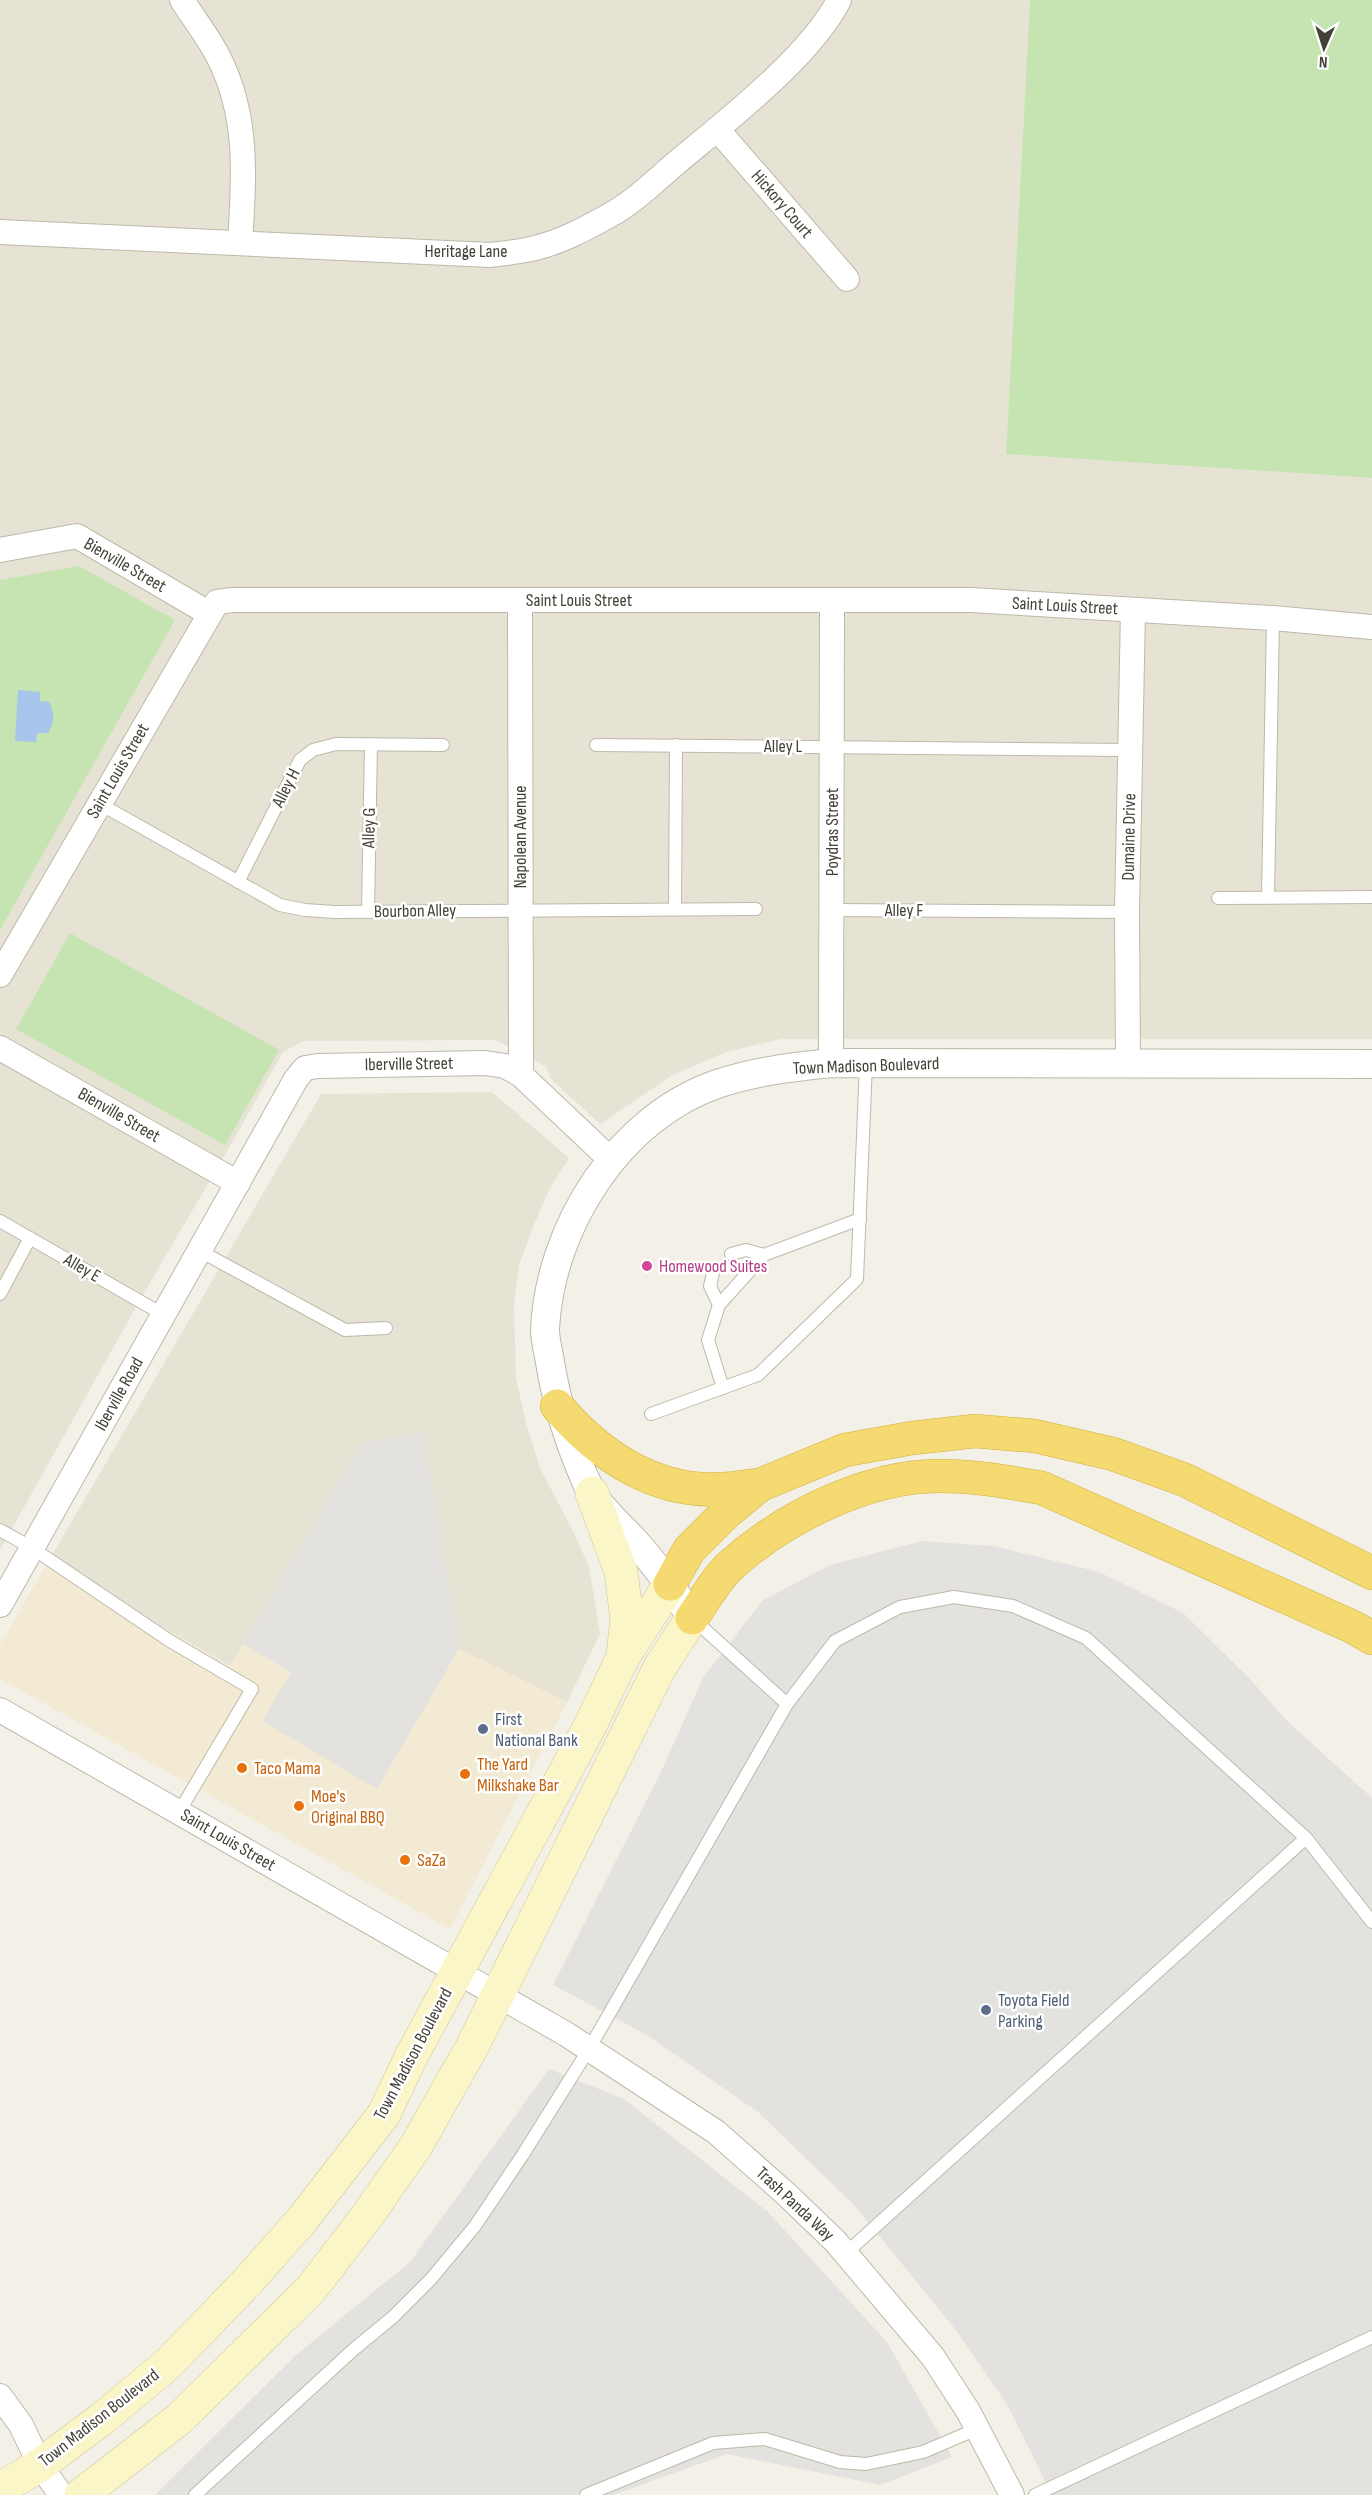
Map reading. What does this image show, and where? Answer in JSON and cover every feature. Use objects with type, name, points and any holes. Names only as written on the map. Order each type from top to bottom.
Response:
[{"type":"highway","points":[[557,1406],[576,1428],[600,1449],[647,1477],[690,1487],[721,1490],[760,1485],[845,1450],[900,1440],[975,1431],[1035,1436],[1113,1454],[1185,1480],[1372,1573]]},
{"type":"highway","points":[[692,1618],[728,1567],[765,1539],[808,1512],[862,1490],[901,1480],[939,1476],[987,1478],[1041,1488],[1342,1622],[1372,1638]]},
{"type":"highway","points":[[670,1584],[689,1550],[727,1512],[760,1485]]},
{"type":"main road","points":[[592,1493],[621,1572],[627,1619],[622,1659]]},
{"type":"main road","name":"Town Madison Boulevard","points":[[0,2489],[40,2465],[103,2418],[170,2362],[248,2281],[302,2220],[384,2114],[457,1971],[590,1726],[622,1659],[670,1584]]},
{"type":"main road","points":[[81,2495],[179,2419],[311,2289],[367,2216],[416,2146],[472,2047],[660,1667],[692,1618]]},
{"type":"street","points":[[182,0],[219,58],[235,100],[244,147],[240,243]]},
{"type":"street","name":"Heritage Lane","points":[[0,232],[490,255],[536,248],[573,234],[613,214],[717,129],[803,49],[832,13],[839,0]]},
{"type":"street","name":"Hickory Court","points":[[717,129],[847,279]]},
{"type":"street","name":"Bienville Street","points":[[0,550],[77,537],[210,614]]},
{"type":"street","name":"Saint Louis Street","points":[[0,975],[217,602],[232,600],[971,600],[1273,618],[1372,627]]},
{"type":"street","name":"Napolean Avenue","points":[[520,600],[521,1075]]},
{"type":"street","name":"Poydras Street","points":[[831,1064],[832,601]]},
{"type":"street","name":"Dumaine Drive","points":[[1128,1064],[1127,912],[1133,610]]},
{"type":"street","name":"Bienville Street","points":[[0,1048],[238,1183]]},
{"type":"street","name":"Iberville Street","points":[[238,1183],[296,1079],[305,1068],[318,1066],[485,1063],[505,1066],[521,1075],[611,1160]]},
{"type":"street","name":"Town Madison Boulevard","points":[[692,1618],[670,1584],[592,1493],[557,1406],[545,1330],[551,1283],[569,1227],[611,1160],[648,1124],[674,1106],[718,1084],[771,1069],[831,1064],[1372,1064]]},
{"type":"street","name":"Iberville Road","points":[[0,1605],[238,1183]]},
{"type":"street","name":"Saint Louis Street","points":[[0,1710],[497,1994]]},
{"type":"street","name":"Trash Panda Way","points":[[497,1994],[589,2049],[716,2132],[785,2193],[846,2253],[933,2356],[977,2429],[1012,2495]]},
{"type":"street","points":[[0,2396],[21,2425],[40,2465],[61,2495]]},
{"type":"lane","points":[[1268,897],[1273,618]]},
{"type":"lane","name":"Alley H","points":[[238,882],[300,760],[313,750],[336,744],[443,745]]},
{"type":"lane","name":"Alley G","points":[[368,912],[371,744]]},
{"type":"lane","name":"Alley L","points":[[596,745],[1130,750]]},
{"type":"lane","points":[[675,909],[676,745]]},
{"type":"lane","name":"Bourbon Alley","points":[[100,804],[280,905],[305,910],[368,912],[756,909]]},
{"type":"lane","points":[[1218,898],[1372,897]]},
{"type":"lane","name":"Alley F","points":[[832,910],[1127,912]]},
{"type":"lane","points":[[651,1414],[758,1375],[857,1279],[866,1064]]},
{"type":"lane","points":[[723,1388],[708,1340],[719,1305],[764,1255],[860,1219]]},
{"type":"lane","name":"Alley E","points":[[0,1221],[164,1315]]},
{"type":"lane","points":[[0,1294],[30,1238]]},
{"type":"lane","points":[[731,1254],[746,1250],[764,1255]]},
{"type":"lane","points":[[200,1251],[345,1330],[386,1328]]},
{"type":"lane","points":[[713,1273],[710,1286],[719,1305]]},
{"type":"lane","points":[[0,1530],[32,1548],[170,1641],[252,1689],[179,1812]]},
{"type":"lane","points":[[195,2495],[352,2350],[393,2317],[431,2278],[475,2226],[589,2049],[787,1704],[835,1641],[900,1607],[954,1597],[1013,1606],[1086,1638],[1306,1838],[1372,1922]]},
{"type":"lane","points":[[692,1618],[787,1704]]},
{"type":"lane","points":[[846,2253],[1306,1838]]},
{"type":"lane","points":[[1035,2495],[1372,2337]]},
{"type":"lane","points":[[586,2495],[713,2444],[765,2439],[840,2462],[866,2464],[923,2452],[977,2429]]},
{"type":"shaded area","points":[[0,0],[1030,0],[1006,454],[1372,478],[1372,1039],[781,1039],[726,1052],[673,1075],[600,1124],[551,1079],[546,1067],[496,1040],[303,1041],[283,1052],[141,1298],[0,1550]]},
{"type":"shaded area","points":[[492,1092],[569,1158],[550,1188],[533,1227],[519,1265],[514,1305],[516,1378],[526,1423],[540,1468],[589,1567],[600,1634],[567,1702],[459,1649],[424,1433],[362,1443],[231,1666],[48,1562],[321,1094]]},
{"type":"shaded area","points":[[424,1433],[459,1649],[377,1789],[262,1721],[291,1672],[243,1644],[362,1443]]},
{"type":"shaded area","name":"Toyota Field Parking","points":[[922,1541],[994,1546],[1099,1572],[1183,1613],[1252,1681],[1286,1720],[1372,1798],[1372,2495],[1052,2495],[1008,2406],[956,2330],[853,2204],[758,2112],[647,2035],[553,1985],[660,1774],[703,1678],[762,1601],[830,1565]]},
{"type":"shaded area","points":[[48,1562],[230,1666],[243,1644],[291,1672],[376,1789],[459,1649],[567,1702],[450,1929],[0,1679],[0,1645]]},
{"type":"shaded area","points":[[549,2069],[624,2099],[768,2212],[887,2342],[952,2457],[880,2485],[727,2454],[613,2495],[155,2495],[295,2356],[410,2262]]},
{"type":"green space","points":[[1030,0],[1372,0],[1372,478],[1006,454]]},
{"type":"green space","points":[[79,566],[175,620],[0,930],[0,580]]},
{"type":"green space","points":[[70,933],[279,1050],[225,1145],[16,1029]]},
{"type":"water","points":[[18,690],[40,692],[40,701],[49,702],[52,710],[53,721],[48,733],[37,733],[36,742],[15,741]]},
{"type":"place","name":"Homewood Suites","points":[[647,1266]]},
{"type":"place","name":"First National Bank","points":[[483,1729]]},
{"type":"place","name":"Taco Mama","points":[[242,1768]]},
{"type":"place","name":"The Yard Milkshake Bar","points":[[465,1774]]},
{"type":"place","name":"Moe's Original BBQ","points":[[299,1806]]},
{"type":"place","name":"SaZa","points":[[405,1860]]},
{"type":"place","name":"Toyota Field Parking","points":[[986,2010]]}]
